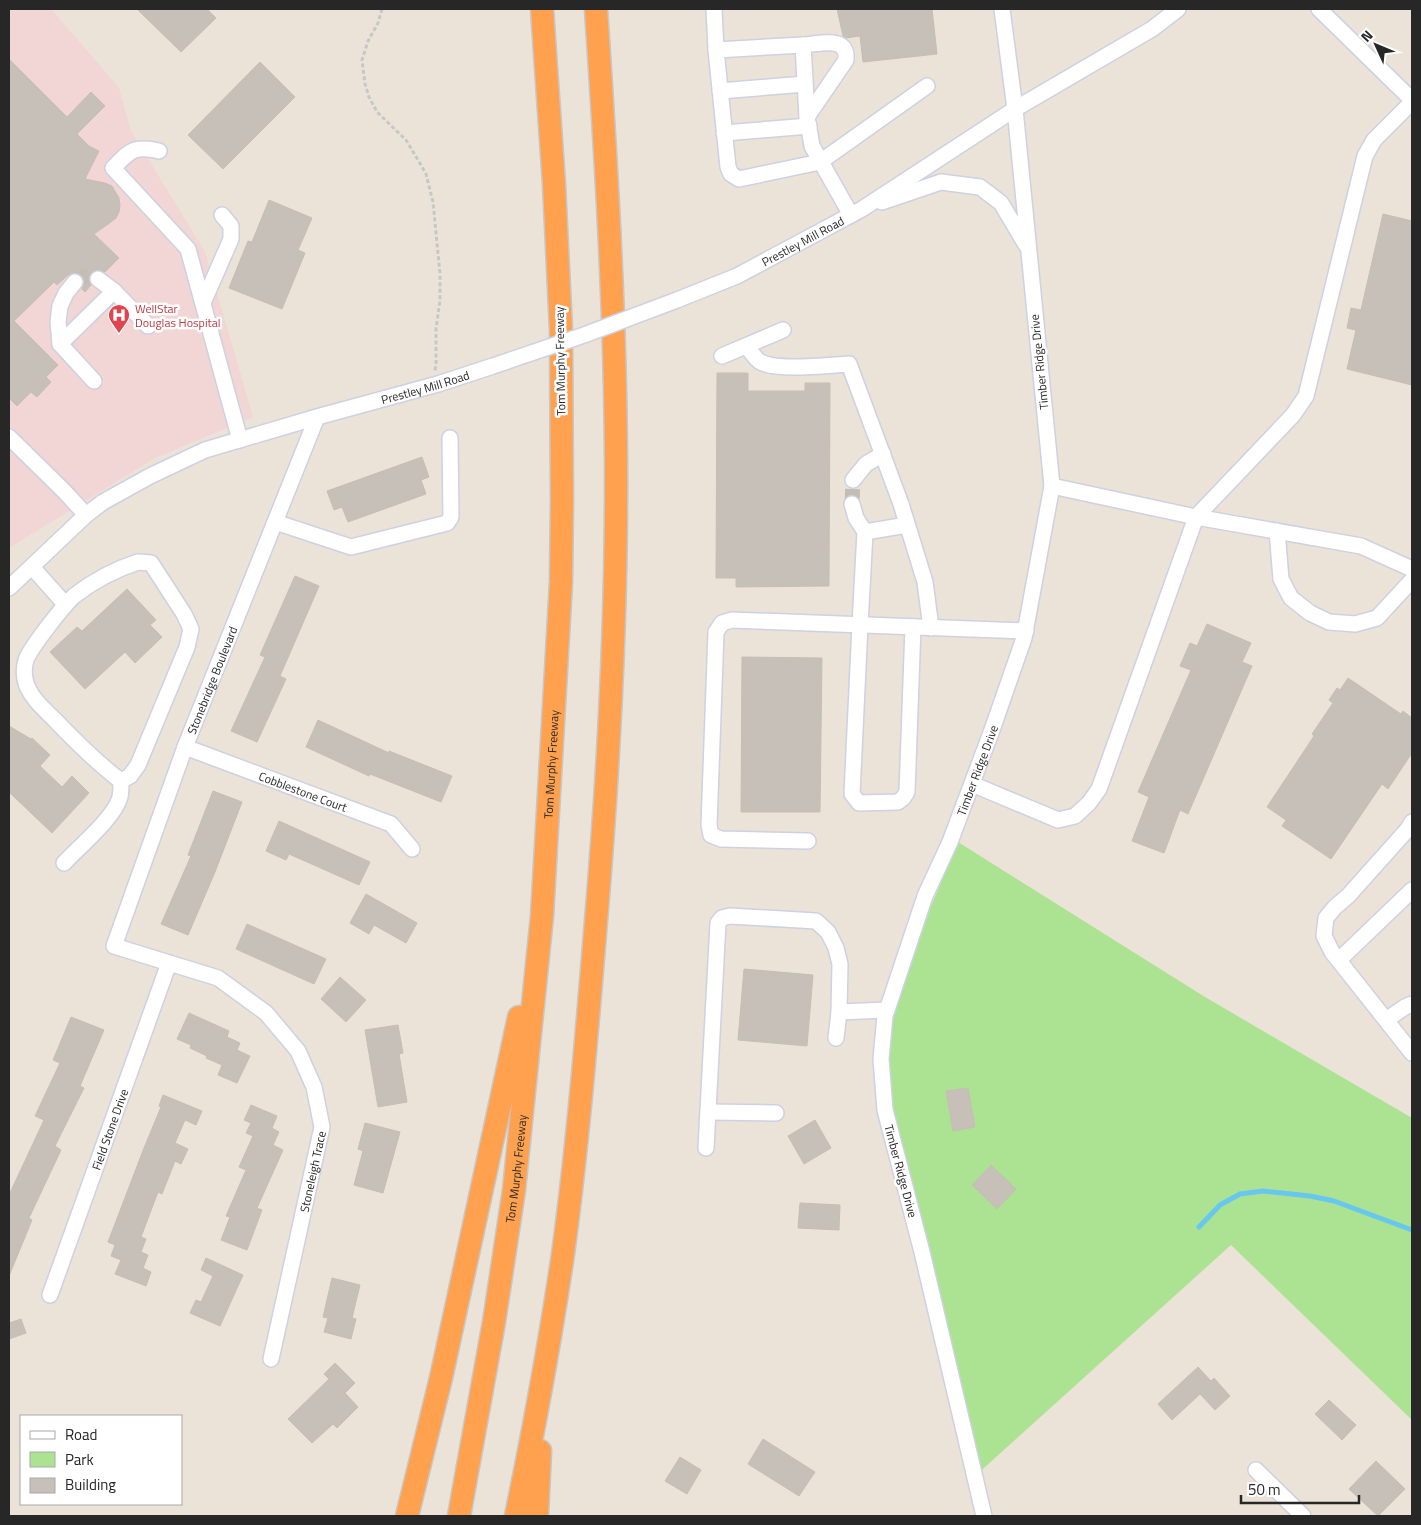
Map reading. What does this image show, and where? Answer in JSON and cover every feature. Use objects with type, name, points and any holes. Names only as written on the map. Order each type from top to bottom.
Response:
[{"type":"highway","name":"Tom Murphy Freeway","points":[[459,1516],[494,1322],[514,1190],[542,916],[560,582],[562,492],[561,330],[554,184],[542,9]]},
{"type":"highway","points":[[516,1516],[539,1400],[563,1252],[584,1078],[605,820],[614,640],[616,460],[613,298],[607,167],[596,9]]},
{"type":"highway","points":[[407,1516],[441,1378],[542,916]]},
{"type":"highway","points":[[537,1516],[540,1449],[539,1400]]},
{"type":"street","points":[[714,9],[716,50],[728,167],[731,174],[739,180],[820,162],[927,86]]},
{"type":"street","name":"Timber Ridge Drive","points":[[984,1516],[922,1252],[885,1110],[881,1059],[885,1016],[925,896],[950,842],[992,730],[1026,631],[1052,486],[1015,109],[1002,9]]},
{"type":"street","name":"Prestley Mill Road","points":[[9,588],[86,514],[103,502],[150,476],[205,450],[432,386],[576,338],[737,276],[857,212],[1015,109],[1152,29],[1178,9]]},
{"type":"street","points":[[972,784],[1058,820],[1075,816],[1089,804],[1099,789],[1196,517],[1293,416],[1306,396],[1365,156],[1374,140],[1412,101],[1319,9]]},
{"type":"street","points":[[716,50],[836,43],[843,46],[847,52],[846,60],[808,122]]},
{"type":"street","points":[[803,45],[808,122],[812,146],[820,162],[857,212]]},
{"type":"street","points":[[720,90],[805,84]]},
{"type":"street","points":[[724,132],[808,122]]},
{"type":"street","points":[[159,151],[146,148],[130,151],[113,168],[188,249],[240,440]]},
{"type":"street","name":"Prestley Mill Road","points":[[857,212],[941,182],[980,187],[1001,203],[1028,249]]},
{"type":"street","points":[[203,303],[231,239],[231,226],[222,216]]},
{"type":"street","points":[[98,279],[114,291],[148,326]]},
{"type":"street","points":[[76,282],[66,293],[60,306],[58,322],[60,344],[94,381]]},
{"type":"street","points":[[60,344],[114,291]]},
{"type":"street","points":[[722,356],[783,330]]},
{"type":"street","points":[[746,346],[758,360],[769,366],[803,367],[849,364],[901,504],[906,526],[925,582],[931,628]]},
{"type":"street","name":"Stonebridge Boulevard","points":[[114,946],[186,747],[317,417]]},
{"type":"street","points":[[9,437],[86,514]]},
{"type":"street","points":[[275,522],[351,547],[447,523],[451,517],[450,438]]},
{"type":"street","points":[[853,480],[866,464],[883,454]]},
{"type":"street","points":[[1052,486],[1196,517],[1361,546],[1412,569]]},
{"type":"street","points":[[852,504],[856,518],[865,532],[852,794],[859,803],[898,802],[907,792],[912,627]]},
{"type":"street","points":[[865,532],[906,526]]},
{"type":"street","points":[[1277,531],[1281,579],[1291,598],[1310,613],[1329,622],[1355,624],[1377,618],[1412,580]]},
{"type":"street","points":[[138,562],[151,563],[184,614],[191,629],[187,646],[138,765],[130,776],[121,781],[75,741],[38,703],[28,690],[24,674],[26,660],[39,638],[65,604],[121,567],[138,562]]},
{"type":"street","points":[[32,567],[65,604]]},
{"type":"street","points":[[808,841],[721,840],[711,834],[709,825],[716,632],[722,623],[732,620],[1026,631]]},
{"type":"street","name":"Cobblestone Court","points":[[186,747],[391,824],[412,849]]},
{"type":"street","points":[[64,863],[116,807],[120,796],[121,781]]},
{"type":"street","points":[[1412,822],[1348,896],[1335,906],[1326,918],[1324,936],[1332,952],[1412,1053]]},
{"type":"street","points":[[1339,960],[1412,890]]},
{"type":"street","points":[[706,1148],[718,923],[722,918],[730,916],[816,921],[828,932],[836,948],[840,964],[836,1038]]},
{"type":"street","name":"Stoneleigh Trace","points":[[114,946],[218,978],[266,1013],[298,1051],[314,1087],[322,1127],[271,1359]]},
{"type":"street","name":"Field Stone Drive","points":[[50,1295],[169,963]]},
{"type":"street","points":[[1386,1020],[1412,1004]]},
{"type":"street","points":[[838,1012],[887,1010]]},
{"type":"street","points":[[708,1112],[776,1113]]},
{"type":"street","points":[[1256,1470],[1304,1516]]},
{"type":"path","points":[[382,9],[362,60],[364,76],[369,97],[377,112],[406,140],[426,174],[433,202],[440,274],[440,300],[436,329],[436,363],[432,386]]},
{"type":"shaded area","name":"WellStar Douglas Hospital","points":[[9,9],[51,9],[119,88],[131,131],[205,252],[253,417],[155,458],[9,548]]},
{"type":"green space","points":[[958,842],[1205,997],[1412,1118],[1412,1420],[1231,1245],[975,1476],[885,1110],[885,1016]]},
{"type":"building","points":[[137,9],[207,9],[216,18],[181,52]]},
{"type":"building","points":[[837,9],[932,9],[937,54],[863,62],[860,36],[846,38],[843,36]]},
{"type":"building","points":[[9,59],[67,117],[91,92],[105,106],[77,134],[89,146],[99,151],[85,179],[112,186],[119,198],[120,205],[116,218],[94,234],[119,258],[105,272],[99,270],[91,273],[89,278],[91,285],[85,292],[82,289],[84,278],[77,273],[68,275],[57,285],[54,282],[14,321],[58,365],[46,377],[51,382],[37,397],[31,392],[17,406],[9,398]]},
{"type":"building","points":[[260,62],[295,97],[223,169],[188,135]]},
{"type":"building","points":[[269,200],[312,218],[298,250],[305,253],[282,309],[229,288],[248,241],[252,242]]},
{"type":"building","points":[[1383,214],[1412,221],[1412,385],[1347,369],[1356,330],[1347,328],[1351,308],[1361,310]]},
{"type":"building","points":[[717,373],[748,373],[748,391],[805,391],[805,383],[830,383],[829,586],[736,587],[736,578],[716,578]]},
{"type":"building","points":[[422,457],[429,477],[421,480],[426,494],[348,522],[342,507],[334,510],[327,491]]},
{"type":"building","points":[[295,576],[319,586],[280,676],[286,679],[257,742],[231,731],[265,657],[260,655]]},
{"type":"building","points":[[127,589],[156,620],[150,625],[162,637],[135,663],[125,652],[85,689],[50,652],[77,627],[82,631]]},
{"type":"building","points":[[1207,624],[1251,643],[1242,662],[1252,666],[1188,814],[1180,810],[1164,853],[1132,841],[1149,797],[1138,792],[1191,670],[1180,666],[1190,643],[1197,646]]},
{"type":"building","points":[[742,657],[822,658],[820,812],[741,812]]},
{"type":"building","points":[[1348,678],[1401,714],[1403,711],[1412,718],[1412,753],[1388,789],[1382,784],[1331,859],[1282,826],[1286,820],[1267,807],[1314,736],[1312,734],[1333,703],[1329,700],[1337,688],[1340,690]]},
{"type":"building","points":[[318,720],[389,753],[389,751],[452,776],[441,802],[370,774],[369,776],[306,747]]},
{"type":"building","points":[[9,726],[32,738],[50,755],[40,766],[62,787],[72,776],[89,793],[52,833],[9,792]]},
{"type":"building","points":[[213,791],[242,802],[188,935],[161,924],[191,856],[188,855]]},
{"type":"building","points":[[279,821],[370,862],[359,885],[289,854],[286,860],[266,851]]},
{"type":"building","points":[[366,894],[417,923],[406,943],[374,925],[369,934],[350,923]]},
{"type":"building","points":[[247,924],[326,959],[314,984],[236,949]]},
{"type":"building","points":[[744,969],[813,975],[807,1046],[738,1040]]},
{"type":"building","points":[[340,977],[366,1000],[346,1022],[321,999]]},
{"type":"building","points":[[189,1013],[229,1031],[227,1037],[240,1043],[237,1050],[250,1056],[237,1083],[218,1075],[222,1065],[206,1058],[207,1056],[190,1048],[191,1045],[177,1039]]},
{"type":"building","points":[[71,1017],[104,1030],[80,1086],[84,1088],[55,1146],[61,1150],[29,1218],[32,1220],[9,1276],[9,1195],[44,1120],[35,1116],[60,1063],[53,1060]]},
{"type":"building","points":[[398,1025],[403,1053],[399,1054],[407,1102],[378,1107],[365,1030]]},
{"type":"building","points":[[968,1088],[975,1127],[953,1131],[946,1091]]},
{"type":"building","points":[[163,1095],[202,1111],[196,1125],[185,1120],[175,1143],[188,1149],[181,1164],[175,1161],[162,1194],[158,1192],[141,1237],[146,1239],[141,1252],[148,1255],[143,1268],[151,1272],[146,1286],[115,1274],[121,1260],[111,1256],[115,1245],[108,1242],[161,1107],[159,1106]]},
{"type":"building","points":[[251,1105],[277,1116],[272,1128],[279,1132],[273,1145],[283,1150],[257,1208],[262,1210],[247,1250],[221,1240],[230,1217],[226,1216],[246,1170],[239,1167],[253,1136],[246,1133],[251,1123],[244,1120]]},
{"type":"building","points":[[815,1120],[831,1148],[804,1164],[788,1136]]},
{"type":"building","points":[[365,1123],[400,1132],[383,1193],[354,1185],[363,1151],[358,1149]]},
{"type":"building","points":[[991,1165],[1016,1189],[997,1209],[972,1185]]},
{"type":"building","points":[[800,1203],[840,1205],[839,1230],[798,1228]]},
{"type":"building","points":[[206,1258],[243,1275],[220,1326],[190,1313],[196,1300],[201,1302],[213,1276],[201,1270]]},
{"type":"building","points":[[332,1278],[360,1285],[352,1318],[356,1319],[351,1339],[324,1332],[328,1318],[323,1317]]},
{"type":"building","points":[[21,1319],[26,1333],[9,1339],[9,1323]]},
{"type":"building","points":[[335,1363],[355,1383],[345,1393],[358,1407],[337,1428],[333,1424],[312,1443],[288,1419],[329,1379],[324,1374]]},
{"type":"building","points":[[1198,1367],[1211,1381],[1214,1378],[1230,1396],[1215,1410],[1200,1394],[1172,1420],[1158,1404]]},
{"type":"building","points":[[1329,1400],[1356,1425],[1342,1440],[1315,1414]]},
{"type":"building","points":[[763,1439],[815,1472],[799,1496],[748,1464]]},
{"type":"building","points":[[680,1457],[701,1470],[687,1494],[665,1481]]},
{"type":"building","points":[[1376,1461],[1405,1489],[1378,1516],[1349,1489]]},
{"type":"waterway","points":[[1199,1227],[1220,1205],[1240,1194],[1263,1191],[1310,1196],[1334,1201],[1412,1230]]},
{"type":"tunnel","points":[[75,282],[89,276],[98,279]]},
{"type":"tunnel","points":[[852,504],[853,480]]},
{"type":"place","name":"WellStar Douglas Hospital","points":[[119,334]]}]
